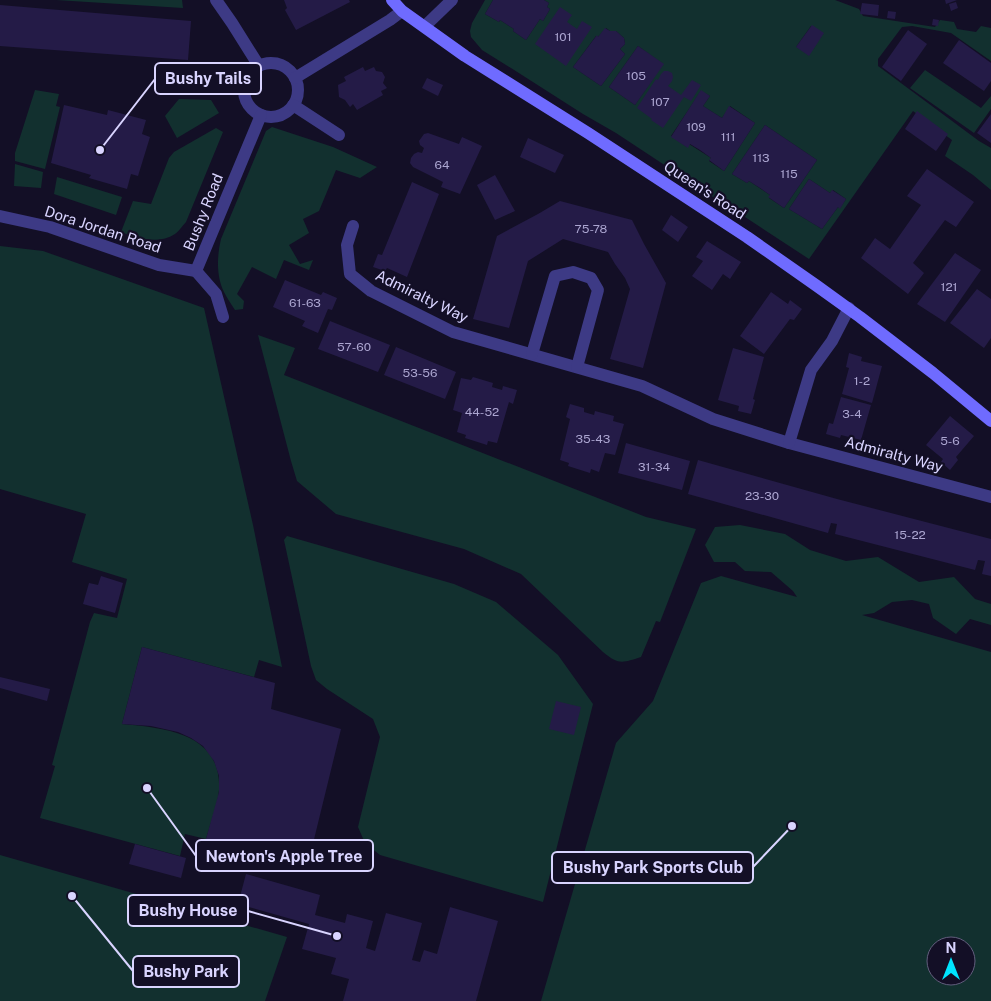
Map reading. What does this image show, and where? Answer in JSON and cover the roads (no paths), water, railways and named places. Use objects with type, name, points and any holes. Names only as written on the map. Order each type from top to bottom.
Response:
[{"type":"main road","name":"Queen's Road","points":[[392,0],[402,11],[465,56],[588,132],[746,236],[849,308],[991,421]]},
{"type":"street","points":[[216,0],[259,66]]},
{"type":"street","points":[[425,26],[452,0]]},
{"type":"street","points":[[295,78],[402,11]]},
{"type":"street","points":[[269,63],[278,64],[292,73],[295,78],[297,97],[293,105],[279,116],[261,115],[253,110],[245,98],[244,85],[251,72],[259,66],[269,63]]},
{"type":"street","points":[[293,105],[338,135]]},
{"type":"street","name":"Bushy Road","points":[[223,317],[216,294],[196,271],[261,115]]},
{"type":"street","name":"Dora Jordan Road","points":[[0,216],[50,227],[159,266],[196,271]]},
{"type":"street","name":"Admiralty Way","points":[[353,226],[346,245],[350,274],[371,291],[453,332],[642,386],[713,419],[789,443],[991,497]]},
{"type":"street","points":[[532,354],[555,276],[572,272],[591,278],[598,290],[577,366]]},
{"type":"street","points":[[789,443],[811,370],[832,341],[849,308]]},
{"type":"place","name":"Bushy Tails","points":[[100,150]]},
{"type":"place","name":"Newton's Apple Tree","points":[[147,788]]},
{"type":"place","name":"Bushy Park Sports Club","points":[[792,826]]},
{"type":"place","name":"Bushy Park","points":[[72,896]]},
{"type":"place","name":"Bushy House","points":[[337,936]]}]
